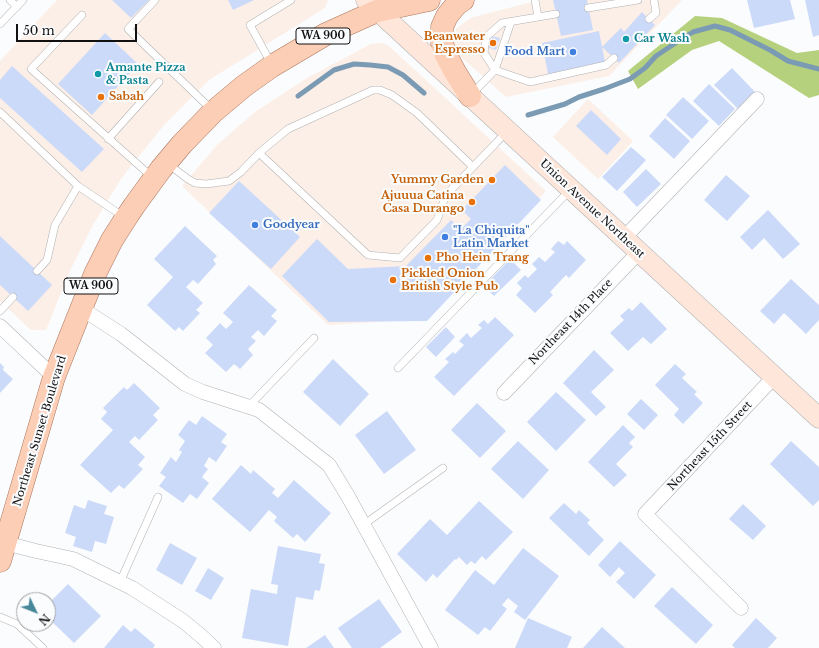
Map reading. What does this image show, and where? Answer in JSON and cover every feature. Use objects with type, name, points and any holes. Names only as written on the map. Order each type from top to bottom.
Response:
[{"type":"main road","name":"Northeast Sunset Boulevard","points":[[3,552],[54,377],[95,274],[112,240],[160,170],[182,144],[213,112],[244,86],[272,66],[371,5],[429,0]]},
{"type":"main road","points":[[463,0],[447,16],[442,27],[442,43],[446,55],[470,96]]},
{"type":"street","name":"Union Avenue Northeast","points":[[371,5],[819,418]]},
{"type":"street","points":[[624,238],[757,99]]},
{"type":"street","name":"Northeast 14th Place","points":[[504,393],[638,252]]},
{"type":"street","points":[[82,309],[121,334],[185,384],[203,392],[259,410],[329,465],[349,498],[431,648]]},
{"type":"street","points":[[1,328],[54,377]]},
{"type":"street","name":"Northeast 15th Street","points":[[741,608],[645,514],[774,377]]},
{"type":"street","points":[[3,552],[36,551],[73,559],[132,588],[183,621],[214,648]]},
{"type":"lane","points":[[10,0],[17,7]]},
{"type":"lane","points":[[0,24],[23,0]]},
{"type":"lane","points":[[155,0],[128,29],[213,112]]},
{"type":"lane","points":[[272,66],[250,25],[291,0]]},
{"type":"lane","points":[[535,0],[538,17]]},
{"type":"lane","points":[[588,8],[612,2],[638,0]]},
{"type":"lane","points":[[649,19],[656,13],[654,0]]},
{"type":"lane","points":[[556,14],[502,23],[486,38],[484,53],[495,70],[530,82],[606,65],[614,58]]},
{"type":"lane","points":[[82,15],[31,69],[108,139],[160,170],[188,179],[195,183],[206,184],[229,181],[288,129],[373,90],[380,90],[392,95],[418,113],[473,167]]},
{"type":"lane","points":[[470,96],[495,70],[511,22]]},
{"type":"lane","points":[[108,139],[159,82]]},
{"type":"lane","points":[[0,112],[78,186],[126,218]]},
{"type":"lane","points":[[259,153],[368,255],[400,258],[438,220],[446,195],[507,131]]},
{"type":"lane","points":[[37,271],[47,260],[55,225],[78,186]]},
{"type":"lane","points":[[398,368],[571,189]]},
{"type":"lane","points":[[0,311],[13,297]]},
{"type":"lane","points":[[249,406],[314,338]]},
{"type":"lane","points":[[363,524],[443,468]]},
{"type":"lane","points":[[120,582],[158,497]]},
{"type":"lane","points":[[0,617],[17,624],[43,648]]},
{"type":"shaded area","points":[[57,0],[328,0],[325,8],[209,80],[165,124],[121,179],[93,225],[69,273],[46,330],[31,330],[0,301],[0,61]]},
{"type":"shaded area","points":[[540,0],[682,0],[609,76],[506,97],[460,56],[454,42],[456,29],[470,18]]},
{"type":"shaded area","points":[[383,43],[389,46],[546,191],[425,319],[328,325],[182,186],[218,144],[255,112],[307,78],[371,44]]},
{"type":"shaded area","points":[[588,99],[633,141],[598,179],[553,137]]},
{"type":"green space","points":[[695,16],[722,18],[797,53],[819,50],[819,95],[809,98],[719,41],[692,50],[638,89],[628,71]]},
{"type":"building","points":[[112,0],[149,0],[131,18]]},
{"type":"building","points":[[228,0],[254,0],[233,10]]},
{"type":"building","points":[[553,0],[587,0],[593,30],[561,36]]},
{"type":"building","points":[[747,0],[790,0],[795,19],[754,28]]},
{"type":"building","points":[[805,0],[819,0],[819,35],[813,37]]},
{"type":"building","name":"Car Wash","points":[[642,12],[655,25],[619,63],[602,47],[621,28],[624,32]]},
{"type":"building","name":"Food Mart","points":[[599,31],[605,62],[548,74],[542,43]]},
{"type":"building","name":"Amante Pizza & Pasta","points":[[105,33],[138,64],[92,115],[58,84]]},
{"type":"building","name":"Beanwater Espresso","points":[[491,36],[500,38],[496,50],[487,47]]},
{"type":"building","points":[[12,66],[104,149],[82,172],[0,98],[0,80]]},
{"type":"building","points":[[732,68],[757,94],[740,111],[714,85]]},
{"type":"building","points":[[709,84],[735,109],[719,126],[693,101]]},
{"type":"building","points":[[683,97],[709,121],[692,139],[666,115]]},
{"type":"building","points":[[591,110],[621,139],[607,155],[576,126]]},
{"type":"building","points":[[665,118],[690,141],[674,159],[649,136]]},
{"type":"building","points":[[631,147],[646,160],[617,191],[602,177]]},
{"type":"building","points":[[505,165],[541,200],[427,321],[329,322],[282,276],[317,239],[348,269],[406,266],[451,220],[461,229],[471,219],[462,210]]},
{"type":"building","points":[[646,169],[661,184],[637,207],[623,192]]},
{"type":"building","points":[[726,175],[750,196],[727,221],[704,200]]},
{"type":"building","name":"Goodyear","points":[[239,181],[300,237],[271,269],[209,213]]},
{"type":"building","points":[[768,210],[800,244],[783,259],[764,238],[752,250],[740,237]]},
{"type":"building","points":[[185,226],[217,256],[213,260],[216,264],[198,284],[193,280],[186,287],[203,303],[196,310],[200,313],[183,331],[179,327],[175,331],[147,305],[173,277],[154,259]]},
{"type":"building","points":[[0,236],[52,285],[28,311],[0,285]]},
{"type":"building","points":[[558,241],[564,245],[567,241],[586,260],[569,278],[566,275],[550,292],[553,295],[535,313],[516,295],[522,288],[517,283],[525,275],[528,278],[537,269],[532,264],[539,257],[545,262],[555,252],[551,249]]},
{"type":"building","points":[[510,259],[521,270],[494,296],[484,286]]},
{"type":"building","points":[[791,279],[819,305],[819,320],[806,334],[784,313],[774,324],[760,311]]},
{"type":"building","points":[[249,285],[277,310],[271,316],[277,321],[264,336],[258,330],[251,337],[256,341],[248,349],[253,355],[240,369],[234,364],[226,372],[205,353],[213,345],[206,338],[220,323],[226,329],[233,322],[223,313]]},
{"type":"building","points":[[641,302],[667,329],[651,344],[643,337],[628,351],[610,333],[624,320],[620,316],[629,308],[632,311]]},
{"type":"building","points":[[495,317],[514,335],[454,396],[434,377],[449,362],[445,359],[453,352],[455,354],[464,345],[459,341],[467,333],[471,338],[482,328],[478,325],[484,320],[488,324]]},
{"type":"building","points":[[446,327],[455,337],[436,357],[426,347]]},
{"type":"building","points":[[594,350],[614,370],[591,392],[606,407],[596,416],[563,383]]},
{"type":"building","points":[[333,359],[369,394],[340,426],[303,392]]},
{"type":"building","points":[[0,363],[4,367],[3,370],[13,379],[0,393]]},
{"type":"building","points":[[675,364],[686,374],[682,378],[697,392],[694,394],[703,403],[683,424],[674,415],[679,409],[655,385]]},
{"type":"building","points":[[134,383],[160,408],[153,415],[158,420],[139,440],[135,436],[129,442],[145,457],[138,465],[143,469],[124,489],[119,485],[111,493],[80,465],[113,430],[101,419],[107,412],[103,408],[124,387],[127,390]]},
{"type":"building","points":[[556,392],[586,420],[556,451],[527,422]]},
{"type":"building","points":[[641,399],[658,415],[644,430],[627,414]]},
{"type":"building","points":[[477,403],[506,431],[480,458],[451,430]]},
{"type":"building","points":[[387,411],[416,450],[384,474],[355,435]]},
{"type":"building","points":[[202,416],[227,434],[221,442],[227,446],[216,462],[209,457],[204,466],[208,469],[202,477],[209,483],[197,499],[190,494],[183,503],[159,486],[166,477],[160,473],[171,457],[176,462],[182,452],[179,450],[185,441],[178,435],[189,420],[196,425]]},
{"type":"building","points":[[623,425],[635,437],[629,443],[633,447],[616,464],[627,475],[614,487],[588,462]]},
{"type":"building","points":[[518,441],[549,470],[523,499],[491,469]]},
{"type":"building","points":[[791,441],[819,467],[819,500],[813,506],[770,464]]},
{"type":"building","points":[[241,465],[251,474],[253,470],[275,489],[272,493],[278,498],[294,480],[331,513],[305,542],[297,534],[293,538],[274,521],[277,517],[269,510],[250,532],[212,499]]},
{"type":"building","points":[[88,500],[107,506],[104,514],[114,517],[106,544],[95,541],[92,552],[73,546],[76,537],[65,533],[74,505],[85,509]]},
{"type":"building","points":[[479,501],[513,532],[486,560],[482,556],[475,564],[471,561],[467,565],[459,557],[456,560],[455,559],[437,578],[433,574],[426,582],[397,554],[430,519],[447,535]]},
{"type":"building","points":[[564,503],[576,514],[579,510],[590,520],[587,523],[604,540],[589,556],[549,518]]},
{"type":"building","points":[[743,504],[766,526],[753,540],[729,519]]},
{"type":"building","points":[[620,541],[656,575],[634,599],[616,582],[625,573],[619,567],[610,577],[598,565]]},
{"type":"building","points":[[170,543],[197,558],[182,585],[156,570]]},
{"type":"building","points":[[278,546],[321,554],[319,563],[325,564],[320,591],[315,590],[313,600],[296,597],[288,646],[242,638],[251,589],[277,594],[278,585],[271,584]]},
{"type":"building","points":[[523,548],[559,576],[525,620],[514,612],[518,606],[508,598],[502,605],[507,609],[490,631],[485,627],[478,635],[445,610],[475,570],[494,585]]},
{"type":"building","points":[[208,568],[224,578],[211,600],[195,591]]},
{"type":"building","points":[[68,584],[101,616],[74,643],[56,626],[56,596]]},
{"type":"building","points":[[672,587],[713,625],[696,644],[654,606]]},
{"type":"building","points":[[379,599],[402,632],[380,648],[352,648],[338,628]]},
{"type":"building","points":[[528,618],[572,637],[567,648],[515,648]]},
{"type":"building","points":[[756,618],[777,638],[768,648],[735,648],[732,645]]},
{"type":"building","points":[[123,625],[131,632],[135,628],[155,645],[153,648],[104,648]]},
{"type":"building","points":[[602,627],[625,648],[583,648]]},
{"type":"building","points":[[325,635],[334,648],[306,648]]},
{"type":"waterway","points":[[528,115],[565,104],[579,97],[630,79],[645,68],[656,56],[693,32],[715,26],[730,30],[770,50],[788,61],[819,69]]},
{"type":"waterway","points":[[298,96],[334,70],[354,64],[388,67],[403,75],[424,93]]},
{"type":"place","name":"Car Wash","points":[[626,39]]},
{"type":"place","name":"Beanwater Espresso","points":[[493,43]]},
{"type":"place","name":"Food Mart","points":[[573,52]]},
{"type":"place","name":"Amante Pizza & Pasta","points":[[98,74]]},
{"type":"place","name":"Sabah","points":[[101,97]]},
{"type":"place","name":"Yummy Garden","points":[[492,180]]},
{"type":"place","name":"Ajuuua Catina Casa Durango","points":[[472,202]]},
{"type":"place","name":"Goodyear","points":[[255,225]]},
{"type":"place","name":"\"La Chiquita\" Latin Market","points":[[445,237]]},
{"type":"place","name":"Pho Hein Trang","points":[[428,258]]},
{"type":"place","name":"Pickled Onion British Style Pub","points":[[393,280]]}]
